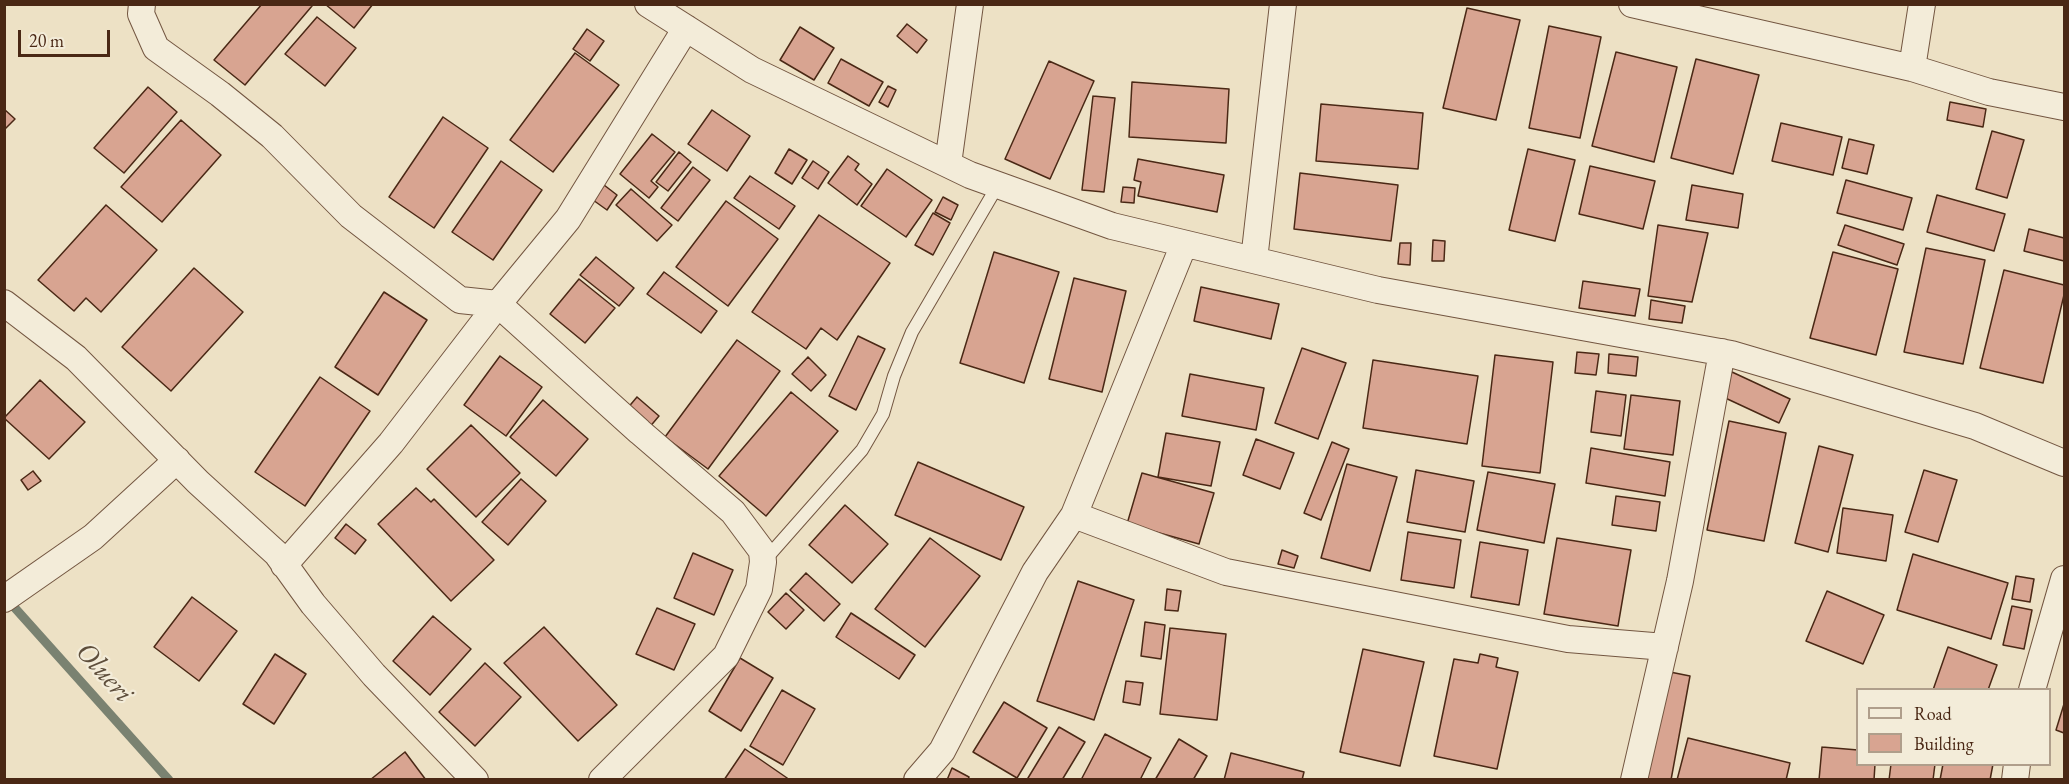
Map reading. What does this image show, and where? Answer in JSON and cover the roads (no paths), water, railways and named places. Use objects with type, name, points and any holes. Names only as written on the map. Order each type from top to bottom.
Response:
[{"type":"street","points":[[142,4],[141,15],[156,48],[220,94],[272,136],[351,216],[460,300],[498,304],[733,512],[762,551],[763,562],[759,589],[726,656],[602,780]]},
{"type":"street","points":[[648,4],[752,70],[948,164],[998,185],[1112,226],[1378,290],[1722,352],[1975,426],[2064,463]]},
{"type":"street","points":[[948,164],[970,4]]},
{"type":"street","points":[[1254,260],[1283,4]]},
{"type":"street","points":[[1632,4],[1912,68],[1989,92],[2064,107]]},
{"type":"street","points":[[1912,68],[1922,4]]},
{"type":"street","points":[[284,566],[391,443],[498,304],[568,219],[686,28]]},
{"type":"street","points":[[917,780],[942,751],[1035,572],[1074,515],[1184,244]]},
{"type":"street","points":[[4,303],[76,358],[177,460],[277,555],[313,604],[374,675],[475,780]]},
{"type":"street","points":[[1634,780],[1680,581],[1722,352]]},
{"type":"street","points":[[9,595],[93,537],[177,460]]},
{"type":"street","points":[[1074,515],[1226,572],[1568,639],[1665,647]]},
{"type":"street","points":[[2033,688],[2046,638],[2063,597]]},
{"type":"lane","points":[[763,562],[862,450],[883,414],[894,376],[912,332],[998,185]]},
{"type":"waterway","name":"Olueri","points":[[6,598],[169,780]]}]
